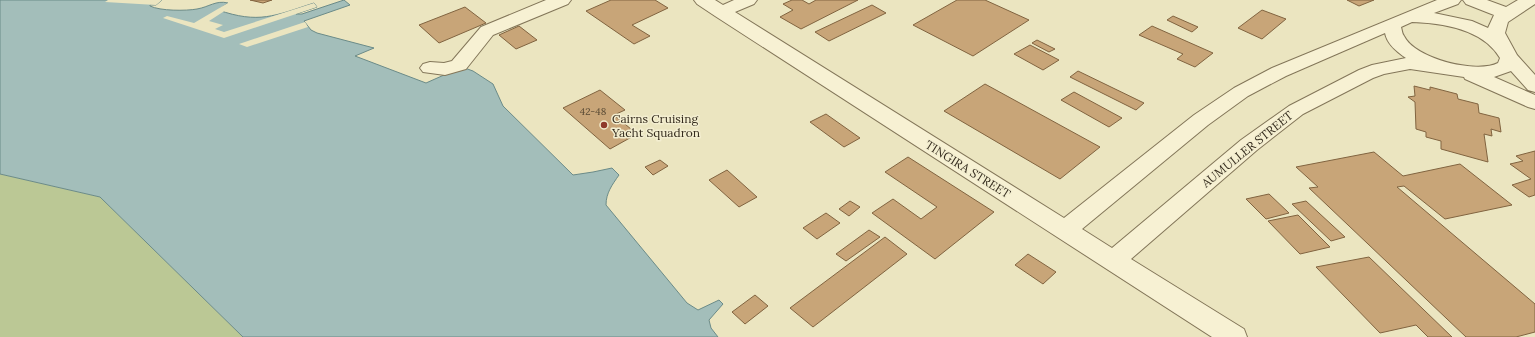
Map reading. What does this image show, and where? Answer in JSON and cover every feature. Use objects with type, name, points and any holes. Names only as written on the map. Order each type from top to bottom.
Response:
[{"type":"street","points":[[430,68],[445,69],[459,65],[487,31],[562,0]]},
{"type":"street","name":"TINGIRA STREET","points":[[703,0],[1234,337]]},
{"type":"street","points":[[721,12],[748,0]]},
{"type":"street","points":[[1065,230],[1201,120],[1242,92],[1279,72],[1452,0]]},
{"type":"street","points":[[1472,0],[1507,14]]},
{"type":"street","points":[[1455,70],[1483,73],[1498,71],[1506,66],[1505,52],[1496,33],[1497,25],[1500,19],[1530,0]]},
{"type":"street","points":[[1535,86],[1490,37],[1475,29],[1458,23],[1424,17],[1404,19],[1392,26],[1392,34],[1398,43],[1426,61],[1455,70],[1515,93],[1535,103]]},
{"type":"street","name":"AUMULLER STREET","points":[[1113,261],[1249,146],[1296,110],[1366,74],[1379,69],[1410,63],[1455,70]]},
{"type":"green space","points":[[0,174],[100,197],[243,337],[0,337]]},
{"type":"water","points":[[0,0],[162,0],[156,5],[150,6],[166,10],[197,9],[224,2],[228,3],[218,10],[245,17],[266,17],[288,12],[314,3],[317,7],[296,14],[302,14],[344,0],[350,5],[304,21],[311,30],[317,33],[374,48],[355,56],[426,83],[462,67],[473,71],[493,84],[503,106],[573,175],[612,168],[619,175],[608,193],[606,205],[687,303],[698,310],[719,300],[723,304],[709,320],[711,328],[718,337],[243,337],[100,197],[0,174]]},
{"type":"pier","points":[[108,0],[162,0],[156,5],[105,2]]},
{"type":"pier","points":[[228,3],[229,5],[222,9],[226,10],[209,21],[223,25],[215,29],[224,32],[314,3],[317,7],[224,38],[163,18],[167,16],[194,23]]},
{"type":"pier","points":[[305,22],[308,27],[247,47],[239,44]]},
{"type":"building","points":[[250,0],[272,0],[263,3]]},
{"type":"building","points":[[611,0],[655,0],[668,8],[632,25],[650,36],[634,44],[586,11]]},
{"type":"building","points":[[792,0],[802,0],[809,4],[816,0],[858,0],[801,29],[780,17],[793,10],[783,4]]},
{"type":"building","points":[[957,0],[985,0],[1029,20],[973,56],[913,25]]},
{"type":"building","points":[[1347,0],[1374,0],[1359,6]]},
{"type":"building","points":[[872,5],[886,13],[829,41],[815,32]]},
{"type":"building","points":[[465,7],[486,23],[439,43],[419,25]]},
{"type":"building","points":[[1262,10],[1286,19],[1262,39],[1238,28]]},
{"type":"building","points":[[1173,16],[1198,27],[1192,32],[1167,20]]},
{"type":"building","points":[[519,26],[537,40],[516,49],[499,35]]},
{"type":"building","points":[[1152,26],[1213,53],[1195,67],[1177,59],[1183,54],[1139,35]]},
{"type":"building","points":[[1037,40],[1055,49],[1049,52],[1032,43]]},
{"type":"building","points":[[1030,45],[1059,60],[1043,70],[1014,54]]},
{"type":"building","points":[[1078,71],[1144,103],[1136,110],[1070,77]]},
{"type":"building","points":[[985,84],[1100,147],[1060,179],[944,111]]},
{"type":"building","points":[[1414,86],[1430,90],[1430,87],[1457,94],[1458,99],[1478,104],[1479,113],[1499,118],[1501,132],[1491,129],[1492,136],[1484,134],[1488,162],[1441,149],[1441,141],[1426,137],[1426,132],[1416,129],[1415,102],[1408,97],[1415,96]]},
{"type":"building","name":"Cairns Cruising Yacht Squadron","points":[[600,90],[625,110],[614,115],[637,134],[610,149],[563,108]]},
{"type":"building","points":[[1074,92],[1122,118],[1109,127],[1061,100]]},
{"type":"building","points":[[826,114],[860,138],[844,147],[810,122]]},
{"type":"building","points":[[1535,151],[1535,195],[1529,197],[1512,185],[1531,179],[1510,164],[1523,161],[1516,156]]},
{"type":"building","points":[[1374,152],[1403,176],[1460,164],[1512,205],[1445,219],[1404,186],[1397,187],[1535,304],[1535,332],[1516,337],[1466,337],[1309,188],[1318,187],[1296,167]]},
{"type":"building","points":[[908,157],[994,212],[935,259],[872,213],[893,199],[921,219],[937,207],[885,172]]},
{"type":"building","points":[[660,160],[668,166],[653,175],[645,167]]},
{"type":"building","points":[[727,170],[757,197],[739,207],[709,180]]},
{"type":"building","points":[[1269,194],[1289,213],[1266,219],[1246,199]]},
{"type":"building","points":[[850,201],[860,207],[849,216],[839,209]]},
{"type":"building","points":[[1306,201],[1345,237],[1331,241],[1292,204]]},
{"type":"building","points":[[826,213],[840,223],[817,239],[803,228]]},
{"type":"building","points":[[1298,215],[1330,247],[1300,254],[1268,221]]},
{"type":"building","points":[[869,230],[880,237],[846,261],[836,254]]},
{"type":"building","points":[[885,237],[907,254],[813,327],[790,308]]},
{"type":"building","points":[[1028,254],[1056,272],[1043,284],[1015,265]]},
{"type":"building","points":[[1369,257],[1452,337],[1428,337],[1416,325],[1380,333],[1316,267]]},
{"type":"building","points":[[755,295],[768,306],[745,324],[732,312]]},
{"type":"place","name":"Cairns Cruising Yacht Squadron","points":[[604,125]]}]
